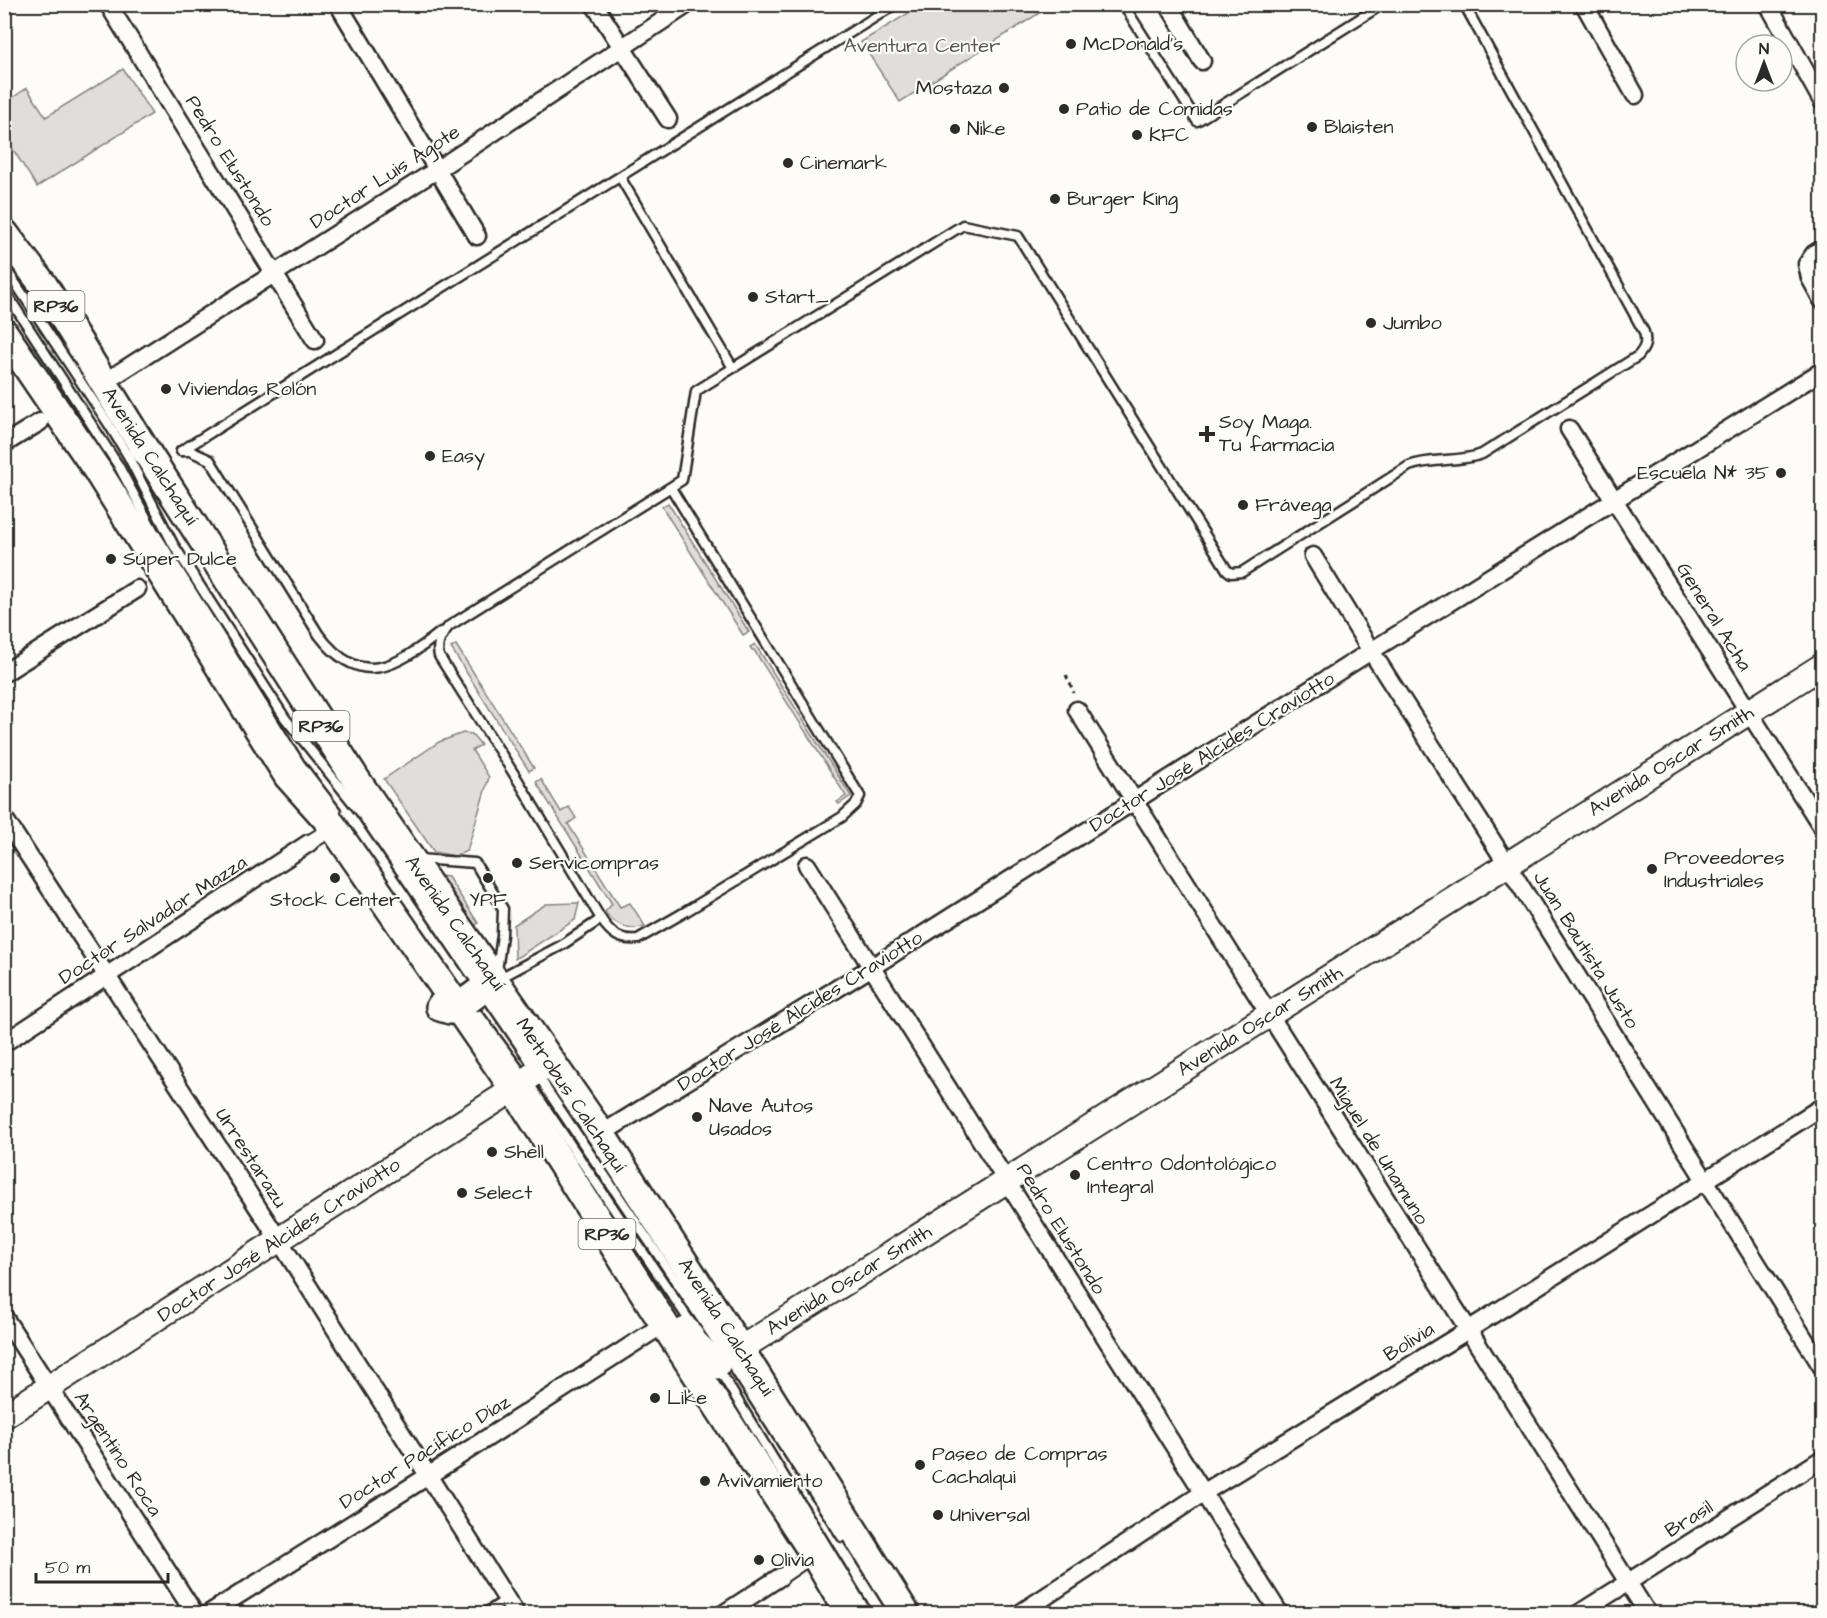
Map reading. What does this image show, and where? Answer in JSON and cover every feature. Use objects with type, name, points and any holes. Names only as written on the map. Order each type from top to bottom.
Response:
[{"type":"main road","name":"Avenida Calchaquí","points":[[4,232],[44,286],[102,383],[336,749],[410,859],[473,994],[532,1075],[602,1134],[721,1363],[814,1554],[849,1614]]},
{"type":"main road","name":"Avenida Calchaquí","points":[[4,333],[49,417],[103,479],[149,581],[288,776],[332,825],[473,994],[532,1075],[585,1199],[664,1324],[721,1363],[906,1614]]},
{"type":"main road","name":"Avenida Oscar Smith","points":[[721,1363],[1822,666]]},
{"type":"main road","points":[[288,776],[437,1004],[446,1010],[473,994]]},
{"type":"main road","name":"Doctor José Alcides Craviotto","points":[[4,1416],[532,1075]]},
{"type":"main road","points":[[585,1199],[646,1271],[694,1343],[721,1363]]},
{"type":"street","name":"Pedro Elustondo","points":[[108,4],[315,340]]},
{"type":"street","points":[[338,4],[477,236]]},
{"type":"street","points":[[594,4],[668,119]]},
{"type":"street","name":"Doctor Luis Agote","points":[[102,383],[438,169],[688,4]]},
{"type":"street","points":[[1168,4],[1202,61]]},
{"type":"street","points":[[1584,4],[1635,95]]},
{"type":"street","points":[[1768,4],[1822,101]]},
{"type":"street","points":[[1822,249],[1814,254],[1808,264],[1810,278],[1822,300]]},
{"type":"street","name":"Doctor José Alcides Craviotto","points":[[602,1134],[1822,371]]},
{"type":"street","points":[[4,444],[49,417]]},
{"type":"street","name":"General Acha","points":[[1569,429],[1822,827]]},
{"type":"street","name":"Juan Bautista Justo","points":[[1313,556],[1822,1367]]},
{"type":"street","points":[[4,673],[149,581]]},
{"type":"street","name":"Miguel de Unamuno","points":[[1077,710],[1648,1614]]},
{"type":"street","name":"Urrestarazu","points":[[4,818],[279,1240],[516,1614]]},
{"type":"street","name":"Doctor Salvador Mazza","points":[[4,1043],[325,831]]},
{"type":"street","name":"Pedro Elustondo","points":[[807,865],[1280,1614]]},
{"type":"street","name":"Bolivia","points":[[1019,1614],[1203,1493],[1468,1330],[1822,1107]]},
{"type":"street","name":"Argentino Roca","points":[[4,1317],[195,1614]]},
{"type":"street","name":"Doctor Pacífico Díaz","points":[[208,1614],[664,1324]]},
{"type":"street","name":"Brasil","points":[[1578,1614],[1822,1459]]},
{"type":"street","points":[[723,1614],[814,1554]]},
{"type":"lane","points":[[896,4],[181,451],[190,451],[210,460],[328,647],[356,667],[377,668],[397,663],[449,626],[671,488],[682,480],[696,391],[963,225],[1018,237],[1231,573],[1242,572],[1409,466],[1426,461],[1464,459],[1482,454],[1638,356],[1645,349],[1646,340],[1644,332],[1464,4]]},
{"type":"lane","points":[[1123,4],[1197,121],[1383,4]]},
{"type":"lane","points":[[620,177],[733,368]]},
{"type":"lane","points":[[4,266],[128,456],[172,544],[285,718],[361,813],[473,994]]},
{"type":"lane","points":[[4,290],[118,465],[169,557],[300,764],[325,831]]},
{"type":"lane","points":[[449,626],[441,636],[437,649],[439,656],[519,782],[601,919],[618,937],[629,940],[638,939],[842,817],[856,804],[860,796],[671,488]]},
{"type":"lane","points":[[410,859],[475,863],[503,909],[502,935],[473,994]]},
{"type":"lane","points":[[473,994],[562,945],[601,919]]},
{"type":"lane","name":"Metrobus Calchaquí","points":[[532,1075],[699,1334],[850,1549]]},
{"type":"lane","name":"Metrobus Calchaquí","points":[[532,1075],[547,1090],[721,1363],[868,1614]]},
{"type":"lane","points":[[484,1614],[507,1599]]},
{"type":"green space","name":"Aventura Center","points":[[922,5],[1052,5],[900,102],[861,42]]},
{"type":"green space","points":[[123,69],[152,114],[37,187],[5,137],[5,103],[27,88],[46,117]]},
{"type":"green space","points":[[668,503],[749,632],[743,635],[662,507]]},
{"type":"green space","points":[[755,644],[851,796],[839,804],[837,802],[846,796],[750,647]]},
{"type":"green space","points":[[456,645],[534,768],[529,771],[451,648]]},
{"type":"green space","points":[[463,733],[472,734],[481,745],[472,750],[489,777],[467,851],[455,856],[434,852],[384,779],[439,742]]},
{"type":"green space","points":[[541,779],[561,812],[569,807],[576,818],[568,824],[620,907],[630,903],[645,926],[633,928],[623,926],[605,912],[612,904],[536,782]]},
{"type":"green space","points":[[432,875],[448,877],[478,923],[470,932]]},
{"type":"green space","points":[[579,903],[575,920],[515,959],[514,925],[546,904]]},
{"type":"place","name":"McDonald's","points":[[1071,44]]},
{"type":"place","name":"Mostaza","points":[[1004,88]]},
{"type":"place","name":"Patio de Comidas","points":[[1064,109]]},
{"type":"place","name":"Blaisten","points":[[1312,127]]},
{"type":"place","name":"Nike","points":[[955,129]]},
{"type":"place","name":"KFC","points":[[1137,135]]},
{"type":"place","name":"Cinemark","points":[[788,163]]},
{"type":"place","name":"Burger King","points":[[1055,199]]},
{"type":"place","name":"Start_","points":[[753,297]]},
{"type":"place","name":"Jumbo","points":[[1371,323]]},
{"type":"place","name":"Viviendas Rolón","points":[[166,389]]},
{"type":"place","name":"Soy Maga. Tu farmacia","points":[[1207,434]]},
{"type":"place","name":"Easy","points":[[430,456]]},
{"type":"place","name":"Escuela N* 35","points":[[1781,473]]},
{"type":"place","name":"Frávega","points":[[1243,505]]},
{"type":"place","name":"Súper Dulce","points":[[111,559]]},
{"type":"place","name":"Servicompras","points":[[517,863]]},
{"type":"place","name":"Proveedores Industriales","points":[[1652,869]]},
{"type":"place","name":"Stock Center","points":[[335,878]]},
{"type":"place","name":"YPF","points":[[488,878]]},
{"type":"place","name":"Nave Autos Usados","points":[[697,1117]]},
{"type":"place","name":"Shell","points":[[492,1152]]},
{"type":"place","name":"Centro Odontológico Integral","points":[[1075,1175]]},
{"type":"place","name":"Select","points":[[462,1193]]},
{"type":"place","name":"Like","points":[[655,1398]]},
{"type":"place","name":"Paseo de Compras Cachalqui","points":[[920,1465]]},
{"type":"place","name":"Avivamiento","points":[[705,1481]]},
{"type":"place","name":"Universal","points":[[938,1515]]},
{"type":"place","name":"Olivia","points":[[759,1560]]}]
